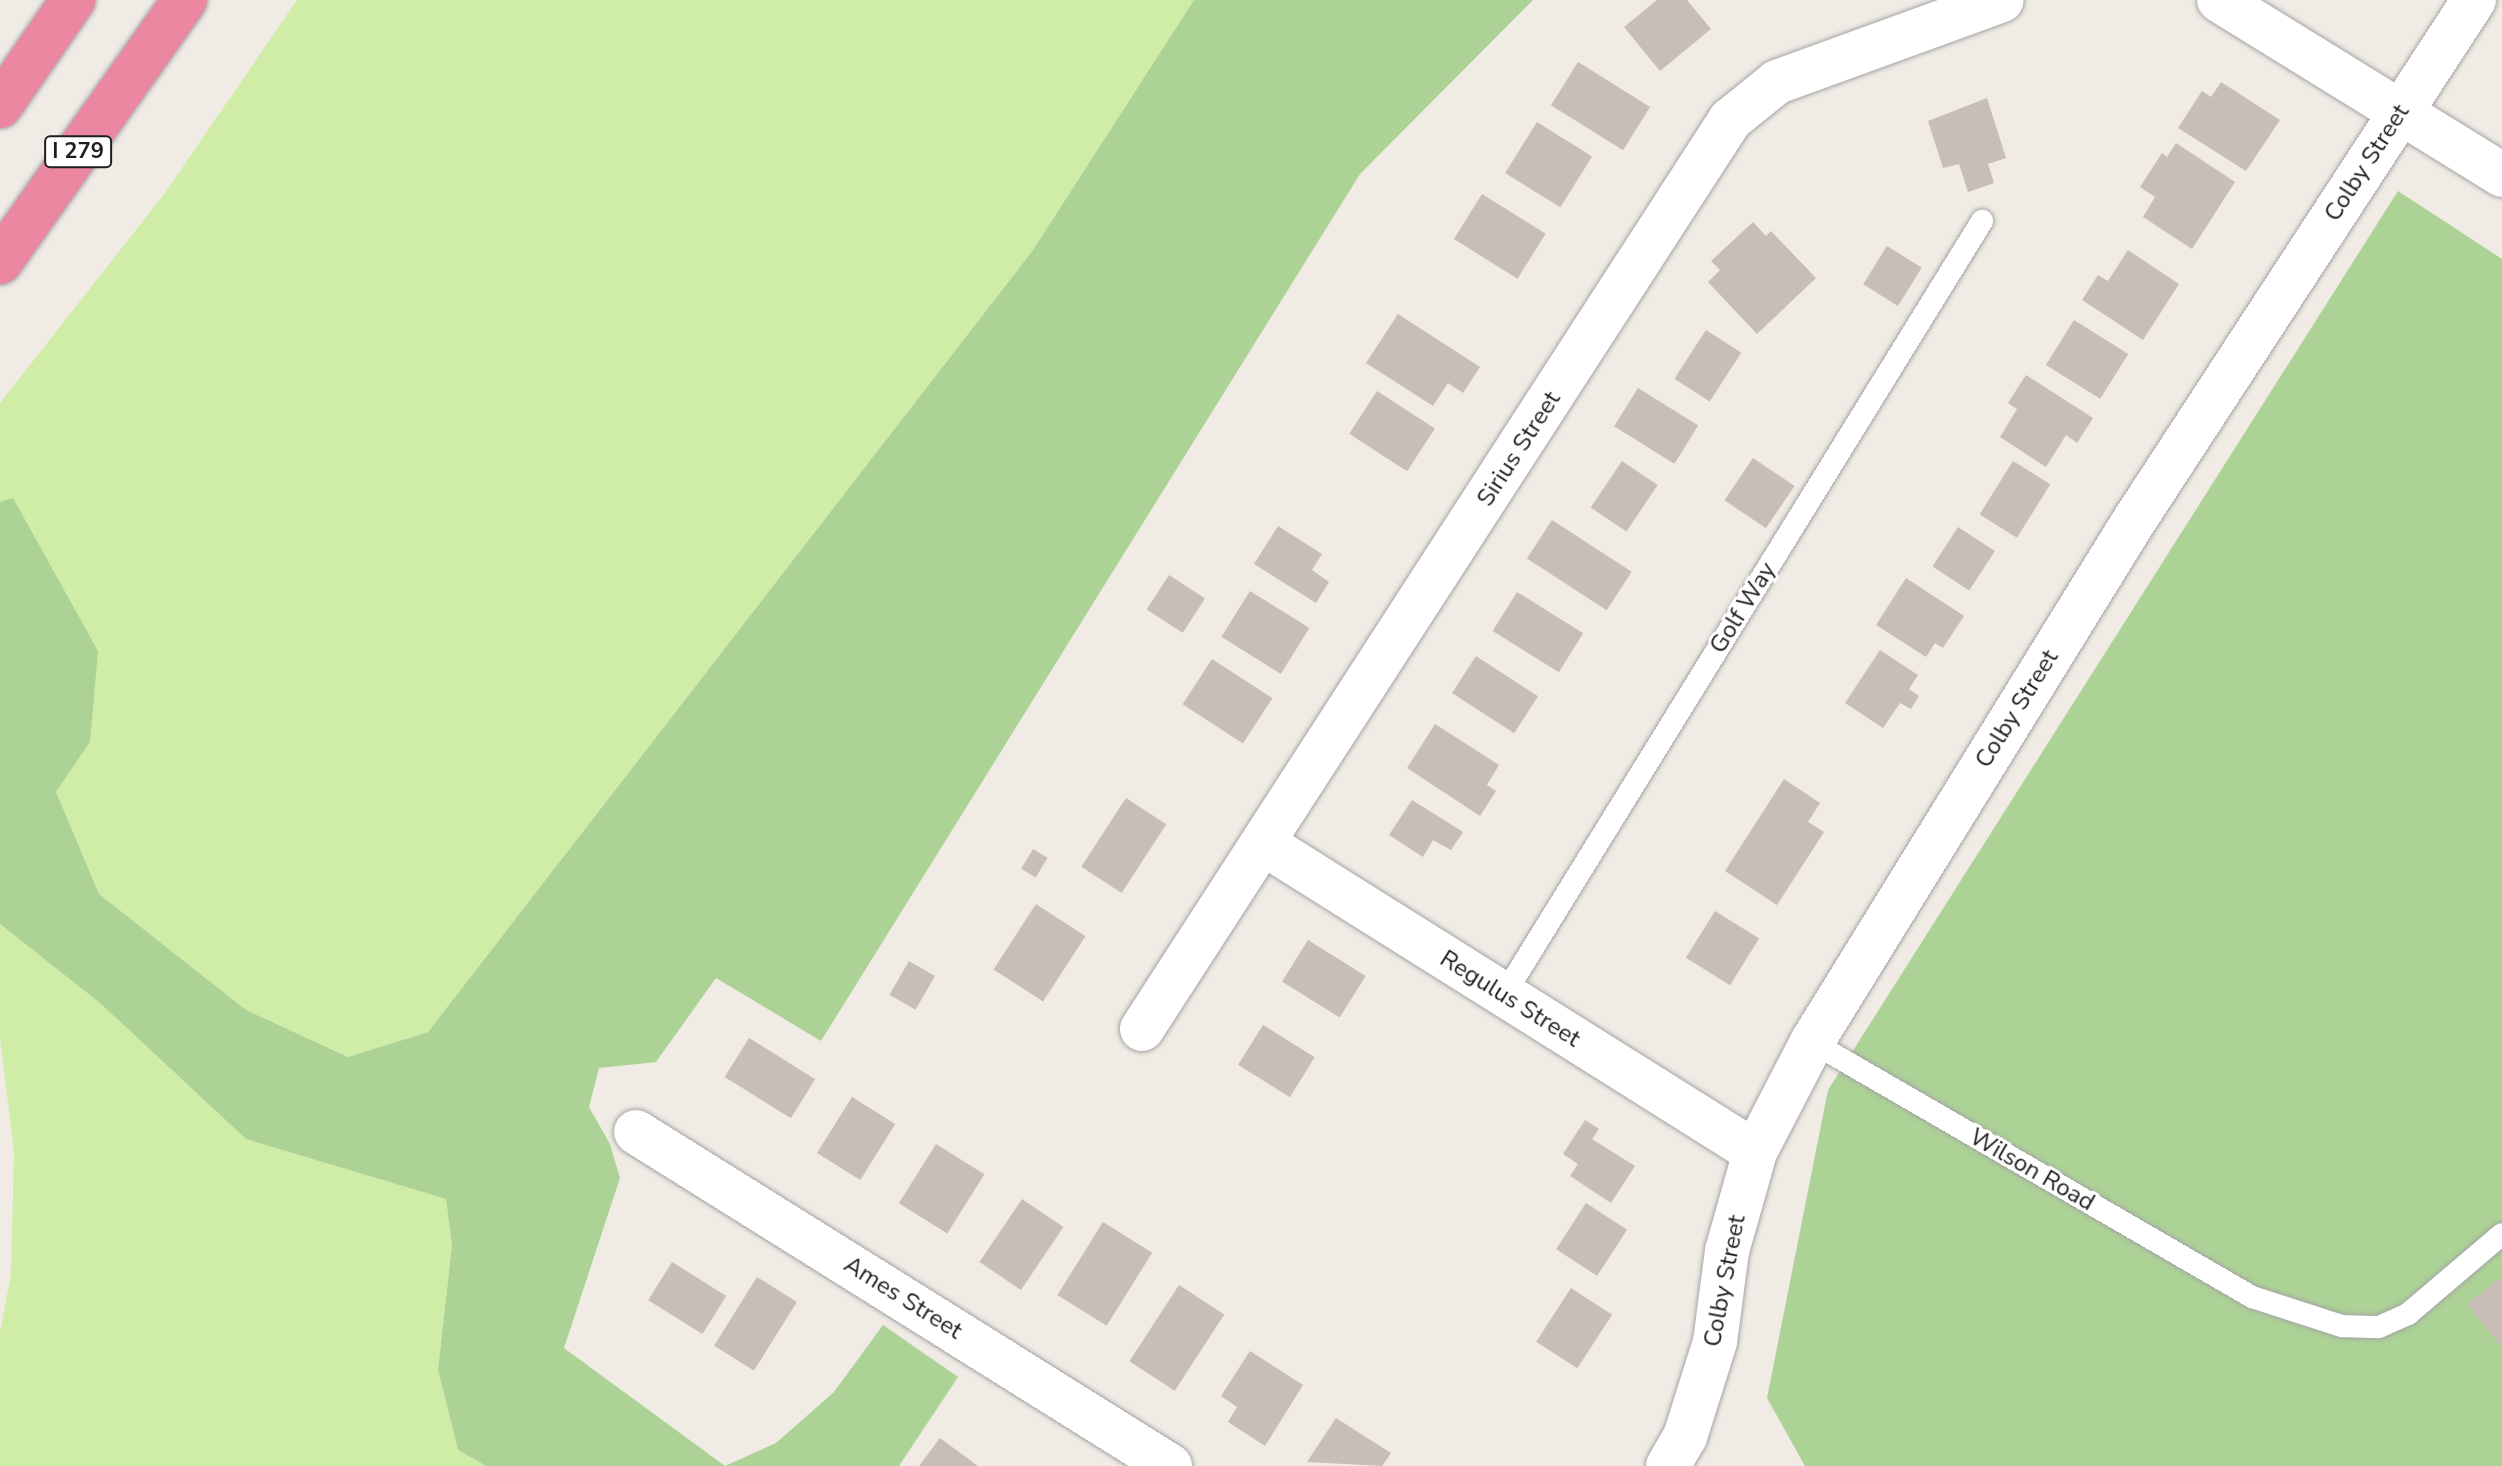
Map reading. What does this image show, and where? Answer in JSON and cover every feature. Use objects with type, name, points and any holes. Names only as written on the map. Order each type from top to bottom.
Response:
[{"type":"highway","points":[[0,106],[73,0]]},
{"type":"highway","name":"I 279","points":[[0,262],[185,0]]},
{"type":"street","name":"Sirius Street","points":[[1142,1029],[1266,845],[1730,120],[1777,82],[2002,0]]},
{"type":"street","points":[[2219,0],[2502,175]]},
{"type":"street","name":"Colby Street","points":[[1668,1466],[1685,1437],[1715,1342],[1727,1251],[1755,1152],[1812,1042],[2132,524],[2474,0]]},
{"type":"street","name":"Regulus Street","points":[[1266,845],[1755,1152]]},
{"type":"street","name":"Ames Street","points":[[636,1132],[1170,1466]]},
{"type":"lane","name":"Golf Way","points":[[1504,995],[1982,221]]},
{"type":"lane","name":"Wilson Road","points":[[1812,1042],[2252,1297],[2342,1326],[2379,1327],[2408,1314],[2502,1234]]},
{"type":"green space","points":[[297,0],[1194,0],[1033,250],[428,1032],[348,1057],[246,1010],[99,894],[56,792],[90,742],[13,499],[0,502],[0,403],[165,193]]},
{"type":"green space","points":[[1194,0],[1533,0],[1360,174],[821,1041],[716,978],[656,1062],[599,1068],[589,1107],[610,1144],[620,1178],[564,1348],[725,1466],[486,1466],[458,1450],[438,1370],[452,1245],[446,1199],[246,1139],[100,1003],[0,924],[0,502],[13,498],[98,651],[90,742],[56,792],[99,894],[246,1010],[348,1057],[428,1032],[1033,250]]},
{"type":"green space","points":[[2398,191],[2502,259],[2502,1466],[1805,1466],[1767,1398],[1828,1090]]},
{"type":"green space","points":[[0,924],[100,1003],[246,1139],[446,1199],[452,1245],[438,1370],[458,1450],[486,1466],[0,1466],[0,1333],[11,1273],[14,1152],[0,1039]]},
{"type":"green space","points":[[883,1325],[958,1377],[899,1466],[725,1466],[776,1443],[834,1392]]},
{"type":"building","points":[[1657,0],[1687,0],[1711,29],[1660,71],[1624,27]]},
{"type":"building","points":[[1578,62],[1650,107],[1623,150],[1551,105]]},
{"type":"building","points":[[2221,82],[2280,120],[2246,171],[2178,128],[2202,91],[2211,97]]},
{"type":"building","points":[[1987,98],[2006,158],[1988,164],[1994,183],[1968,192],[1959,164],[1943,168],[1928,121]]},
{"type":"building","points":[[1537,122],[1592,156],[1560,207],[1505,173]]},
{"type":"building","points":[[2176,143],[2235,182],[2192,249],[2143,217],[2155,197],[2140,187],[2162,153],[2167,157]]},
{"type":"building","points":[[1482,194],[1546,234],[1518,279],[1454,239]]},
{"type":"building","points":[[1753,222],[1766,236],[1771,231],[1816,278],[1757,334],[1708,282],[1720,270],[1711,261]]},
{"type":"building","points":[[1887,246],[1922,268],[1898,306],[1863,284]]},
{"type":"building","points":[[2128,250],[2179,284],[2143,340],[2082,300],[2098,275],[2108,281]]},
{"type":"building","points":[[1398,314],[1480,367],[1463,393],[1448,383],[1433,406],[1366,363]]},
{"type":"building","points":[[2074,320],[2128,354],[2100,399],[2046,365]]},
{"type":"building","points":[[1706,330],[1741,353],[1710,402],[1674,379]]},
{"type":"building","points":[[2026,375],[2093,418],[2077,443],[2066,435],[2046,467],[2000,437],[2017,409],[2008,403]]},
{"type":"building","points":[[1638,388],[1698,426],[1674,464],[1614,426]]},
{"type":"building","points":[[1377,391],[1435,429],[1407,471],[1349,434]]},
{"type":"building","points":[[1753,458],[1794,486],[1766,528],[1724,500]]},
{"type":"building","points":[[1622,461],[1658,485],[1626,531],[1591,507]]},
{"type":"building","points":[[2013,461],[2050,484],[2017,538],[1980,514]]},
{"type":"building","points":[[1552,520],[1632,572],[1607,610],[1527,559]]},
{"type":"building","points":[[1278,526],[1322,554],[1312,570],[1329,582],[1316,603],[1254,564]]},
{"type":"building","points":[[1958,527],[1995,551],[1969,590],[1932,566]]},
{"type":"building","points":[[1169,575],[1205,598],[1183,633],[1147,609]]},
{"type":"building","points":[[1906,578],[1964,616],[1943,648],[1935,643],[1926,657],[1876,625]]},
{"type":"building","points":[[1250,591],[1309,628],[1281,674],[1221,637]]},
{"type":"building","points":[[1517,592],[1583,633],[1559,672],[1493,631]]},
{"type":"building","points":[[1880,650],[1918,675],[1909,689],[1919,696],[1911,709],[1900,703],[1883,728],[1845,703]]},
{"type":"building","points":[[1476,656],[1538,696],[1514,733],[1452,693]]},
{"type":"building","points":[[1212,659],[1272,698],[1243,744],[1183,704]]},
{"type":"building","points":[[1435,724],[1499,765],[1487,785],[1496,791],[1480,816],[1407,768]]},
{"type":"building","points":[[1784,779],[1820,803],[1808,822],[1824,832],[1777,905],[1725,871]]},
{"type":"building","points":[[1126,798],[1166,824],[1122,893],[1081,867]]},
{"type":"building","points":[[1412,800],[1463,832],[1451,850],[1433,840],[1423,857],[1389,835]]},
{"type":"building","points":[[1033,849],[1048,858],[1036,877],[1021,869]]},
{"type":"building","points":[[1036,904],[1085,936],[1043,1002],[994,969]]},
{"type":"building","points":[[1715,911],[1759,939],[1730,985],[1686,958]]},
{"type":"building","points":[[1308,940],[1366,976],[1340,1018],[1282,982]]},
{"type":"building","points":[[909,961],[935,976],[915,1010],[890,995]]},
{"type":"building","points":[[1263,1025],[1315,1057],[1290,1097],[1238,1065]]},
{"type":"building","points":[[749,1038],[815,1079],[791,1118],[725,1077]]},
{"type":"building","points":[[852,1097],[895,1124],[860,1180],[817,1153]]},
{"type":"building","points":[[1585,1120],[1599,1129],[1592,1139],[1635,1166],[1611,1203],[1570,1176],[1578,1164],[1563,1154]]},
{"type":"building","points":[[936,1144],[984,1174],[947,1234],[899,1203]]},
{"type":"building","points":[[1022,1199],[1063,1227],[1021,1290],[980,1262]]},
{"type":"building","points":[[1586,1203],[1627,1230],[1597,1276],[1556,1249]]},
{"type":"building","points":[[1103,1222],[1152,1253],[1107,1326],[1057,1295]]},
{"type":"building","points":[[672,1262],[726,1296],[702,1334],[648,1300]]},
{"type":"building","points":[[757,1277],[797,1302],[754,1371],[714,1346]]},
{"type":"building","points":[[2502,1277],[2502,1348],[2467,1304]]},
{"type":"building","points":[[1179,1285],[1224,1314],[1175,1391],[1129,1361]]},
{"type":"building","points":[[1571,1288],[1612,1315],[1577,1368],[1536,1342]]},
{"type":"building","points":[[1250,1351],[1303,1385],[1265,1446],[1228,1422],[1237,1407],[1221,1396]]},
{"type":"building","points":[[1336,1418],[1391,1453],[1382,1466],[1307,1462]]},
{"type":"building","points":[[940,1438],[978,1466],[919,1466]]}]
